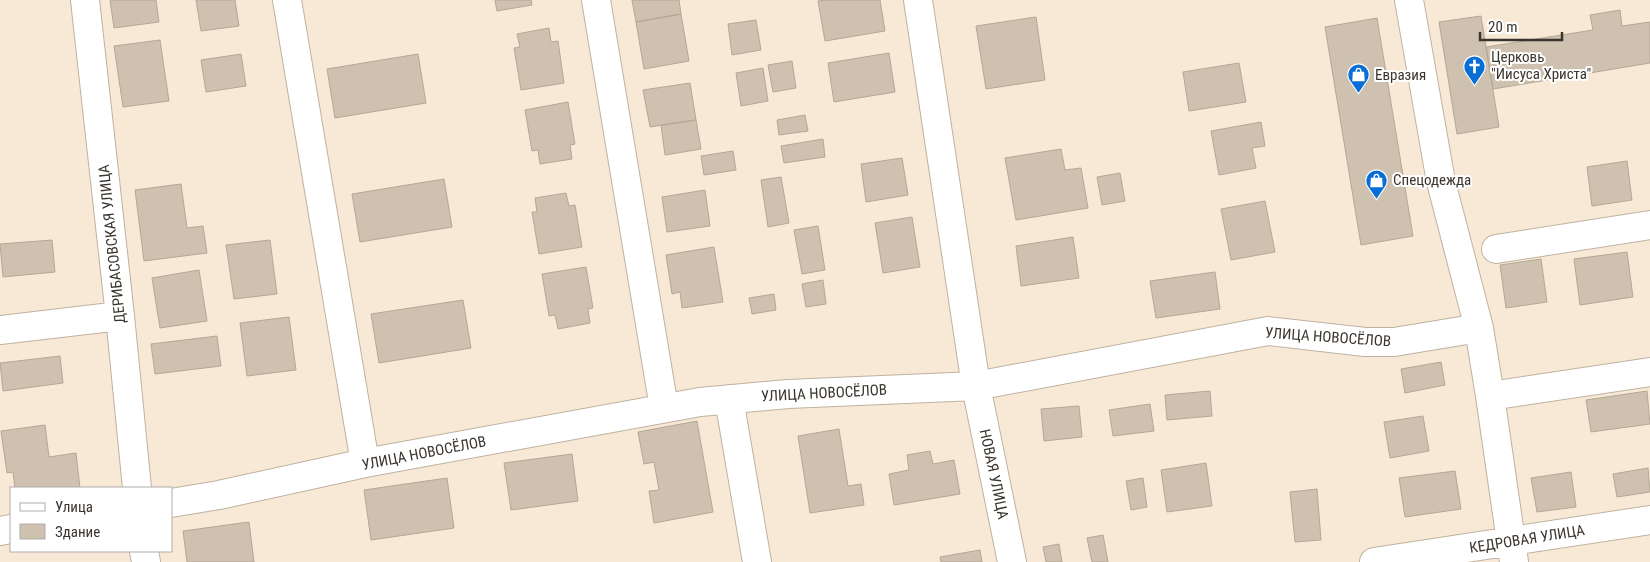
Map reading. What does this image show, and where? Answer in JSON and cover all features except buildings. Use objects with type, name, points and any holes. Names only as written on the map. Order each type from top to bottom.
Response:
[{"type":"street","name":"ДЕРИБАСОВСКАЯ УЛИЦА","points":[[85,0],[137,487]]},
{"type":"street","points":[[287,0],[365,464]]},
{"type":"street","points":[[596,0],[664,408]]},
{"type":"street","name":"НОВАЯ УЛИЦА","points":[[918,0],[976,386],[1012,562]]},
{"type":"street","points":[[1409,0],[1441,182],[1479,328],[1513,552]]},
{"type":"street","points":[[1496,249],[1650,225]]},
{"type":"street","points":[[0,330],[120,316]]},
{"type":"street","name":"УЛИЦА НОВОСЁЛОВ","points":[[172,503],[219,495],[365,464],[664,408],[729,399],[788,394],[976,386],[1268,331],[1365,342],[1394,342],[1479,328]]},
{"type":"street","points":[[1490,396],[1650,372]]},
{"type":"street","points":[[729,399],[757,562]]},
{"type":"street","name":"КЕДРОВАЯ УЛИЦА","points":[[1374,562],[1513,552],[1650,520]]},
{"type":"place","name":"Церковь \"Иисуса Христа\"","points":[[1475,85]]},
{"type":"place","name":"Евразия","points":[[1359,94]]},
{"type":"place","name":"Спецодежда","points":[[1377,199]]}]
